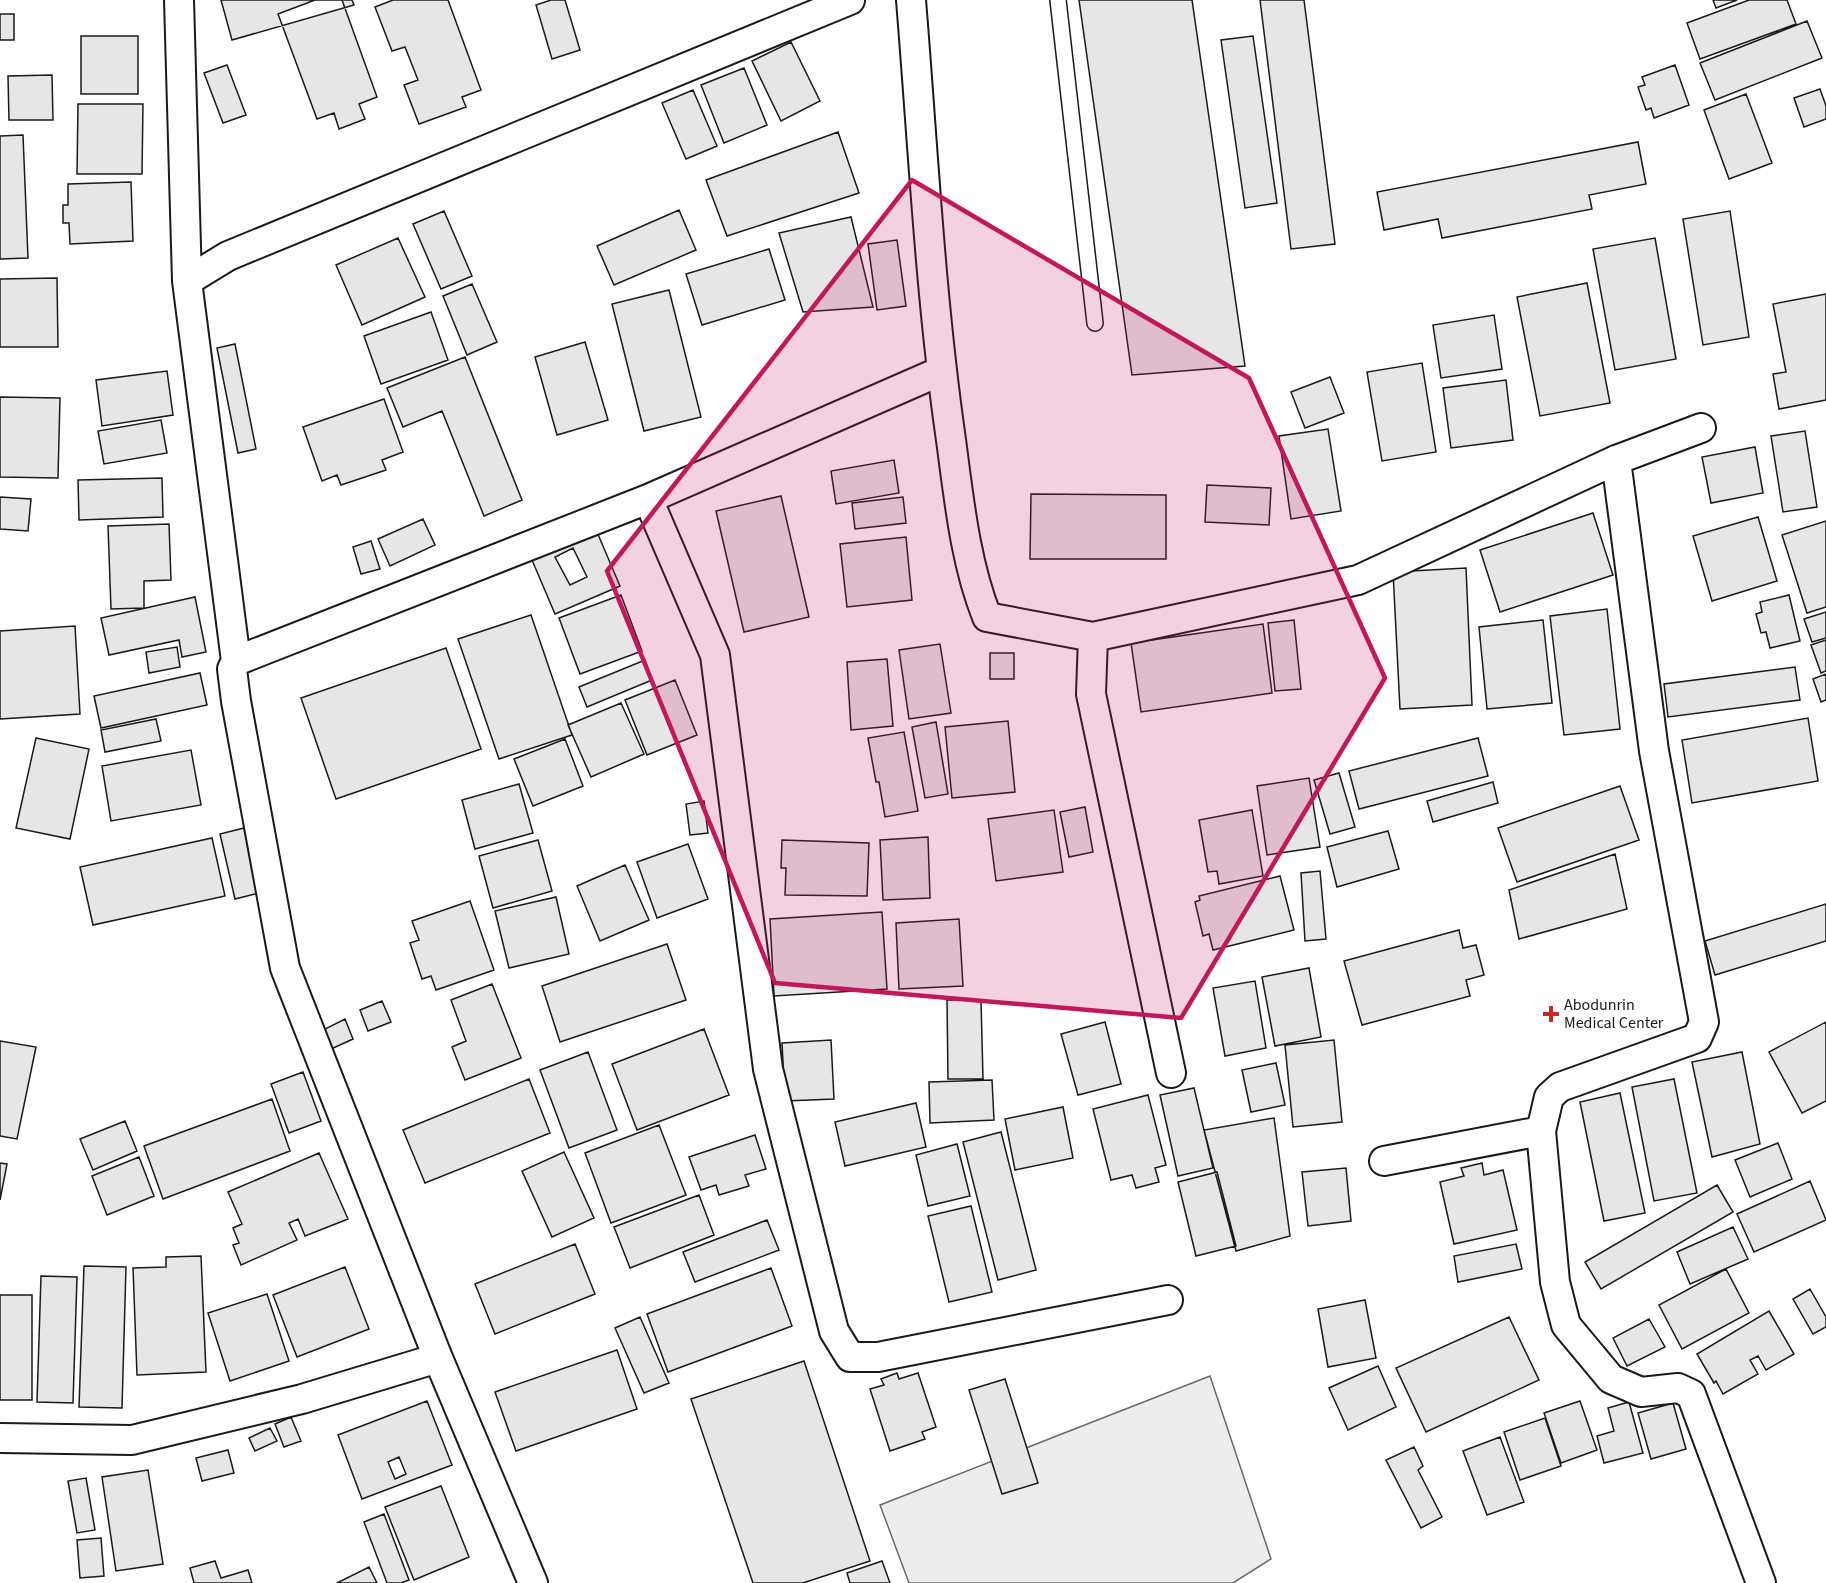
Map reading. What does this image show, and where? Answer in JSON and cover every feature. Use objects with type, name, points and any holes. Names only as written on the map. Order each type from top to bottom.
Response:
[{"type":"street","points":[[179,0],[187,280],[236,661],[232,669],[236,701],[285,968],[438,1358],[533,1583]]},
{"type":"street","points":[[187,280],[228,256],[850,0]]},
{"type":"street","points":[[911,0],[941,371],[958,494],[974,578],[987,617],[1093,637],[1358,580],[1616,460],[1701,428]]},
{"type":"street","points":[[236,661],[648,499],[941,371]]},
{"type":"street","points":[[1616,460],[1654,752],[1704,1022],[1697,1038],[1560,1087],[1549,1097],[1541,1131],[1555,1282],[1566,1325],[1611,1379],[1641,1392],[1678,1388],[1690,1394],[1761,1583]]},
{"type":"street","points":[[648,499],[715,655],[768,1069],[834,1331],[850,1357],[878,1357],[1168,1300]]},
{"type":"street","points":[[1093,637],[1091,694],[1171,1073]]},
{"type":"street","points":[[1384,1161],[1541,1131]]},
{"type":"street","points":[[0,1438],[132,1440],[302,1399],[438,1358]]},
{"type":"lane","points":[[1058,0],[1095,323]]},
{"type":"highlighted area","points":[[912,180],[1249,378],[1385,678],[1181,1018],[775,983],[607,571]]},
{"type":"shaded area","points":[[1210,1376],[1271,1559],[1233,1583],[909,1583],[880,1505]]},
{"type":"building","points":[[221,0],[352,0],[354,5],[232,40]]},
{"type":"building","points":[[315,0],[342,0],[377,97],[359,104],[365,119],[339,129],[334,113],[317,119],[278,14]]},
{"type":"building","points":[[393,0],[448,0],[481,90],[462,97],[466,107],[419,124],[404,85],[418,80],[405,47],[392,51],[375,7]]},
{"type":"building","points":[[551,0],[565,0],[580,50],[552,59],[536,5]]},
{"type":"building","points":[[1079,0],[1192,0],[1245,366],[1132,375]]},
{"type":"building","points":[[1260,0],[1304,0],[1335,244],[1291,249]]},
{"type":"building","points":[[1713,0],[1737,0],[1716,8]]},
{"type":"building","points":[[1749,0],[1787,0],[1796,24],[1700,59],[1687,23]]},
{"type":"building","points":[[0,14],[14,14],[14,40],[0,40]]},
{"type":"building","points":[[1807,21],[1822,58],[1715,100],[1700,63]]},
{"type":"building","points":[[81,36],[138,36],[138,94],[81,94]]},
{"type":"building","points":[[1253,36],[1277,203],[1245,208],[1221,40]]},
{"type":"building","points":[[791,42],[820,101],[781,121],[752,61]]},
{"type":"building","points":[[227,65],[246,115],[223,123],[204,73]]},
{"type":"building","points":[[1675,65],[1689,105],[1654,118],[1651,108],[1646,110],[1638,87],[1645,85],[1642,77]]},
{"type":"building","points":[[744,68],[767,125],[724,143],[701,85]]},
{"type":"building","points":[[52,75],[53,120],[9,120],[8,76]]},
{"type":"building","points":[[1820,89],[1826,106],[1826,119],[1804,127],[1794,98]]},
{"type":"building","points":[[693,90],[717,146],[686,159],[662,103]]},
{"type":"building","points":[[1746,94],[1772,163],[1729,179],[1704,110]]},
{"type":"building","points":[[78,104],[143,104],[142,174],[77,174]]},
{"type":"building","points":[[838,132],[859,193],[727,236],[706,180]]},
{"type":"building","points":[[23,135],[28,258],[0,259],[0,136]]},
{"type":"building","points":[[1638,142],[1646,184],[1589,195],[1592,209],[1442,238],[1438,219],[1384,230],[1377,192]]},
{"type":"building","points":[[131,182],[133,241],[70,244],[69,223],[63,223],[63,205],[68,205],[68,184]]},
{"type":"building","points":[[679,210],[696,250],[614,285],[597,246]]},
{"type":"building","points":[[444,211],[472,276],[441,289],[413,224]]},
{"type":"building","points":[[1730,211],[1749,337],[1703,345],[1683,219]]},
{"type":"building","points":[[851,217],[873,307],[803,312],[779,233]]},
{"type":"building","points":[[398,238],[425,297],[362,325],[336,265]]},
{"type":"building","points":[[1655,238],[1676,359],[1615,370],[1593,249]]},
{"type":"building","points":[[897,240],[906,306],[877,310],[868,244]]},
{"type":"building","points":[[769,249],[785,300],[702,325],[686,274]]},
{"type":"building","points":[[57,278],[58,347],[0,347],[0,279]]},
{"type":"building","points":[[1587,283],[1610,403],[1540,416],[1517,297]]},
{"type":"building","points":[[472,284],[497,342],[467,355],[443,296]]},
{"type":"building","points":[[669,290],[701,417],[644,431],[612,304]]},
{"type":"building","points":[[1826,294],[1826,400],[1779,409],[1773,374],[1786,372],[1773,304]]},
{"type":"building","points":[[431,312],[448,360],[381,384],[364,336]]},
{"type":"building","points":[[1494,315],[1502,369],[1441,378],[1433,325]]},
{"type":"building","points":[[585,342],[608,420],[557,435],[535,357]]},
{"type":"building","points":[[235,344],[256,449],[238,453],[217,348]]},
{"type":"building","points":[[465,357],[522,500],[484,516],[442,411],[403,427],[387,388]]},
{"type":"building","points":[[1422,363],[1436,452],[1382,461],[1367,372]]},
{"type":"building","points":[[167,371],[173,415],[102,426],[96,380]]},
{"type":"building","points":[[1330,377],[1344,413],[1305,428],[1291,392]]},
{"type":"building","points":[[1506,380],[1513,440],[1451,448],[1443,388]]},
{"type":"building","points":[[0,397],[60,398],[58,478],[0,477]]},
{"type":"building","points":[[384,399],[403,452],[382,460],[386,470],[341,485],[337,475],[322,481],[303,427]]},
{"type":"building","points":[[161,420],[167,453],[104,464],[98,431]]},
{"type":"building","points":[[1328,429],[1341,511],[1291,519],[1279,436]]},
{"type":"building","points":[[1805,431],[1817,507],[1783,512],[1771,436]]},
{"type":"building","points":[[1755,447],[1763,493],[1711,503],[1702,457]]},
{"type":"building","points":[[894,460],[899,493],[836,504],[831,471]]},
{"type":"building","points":[[162,478],[163,517],[79,520],[78,480]]},
{"type":"building","points":[[1207,485],[1271,488],[1269,525],[1205,522]]},
{"type":"building","points":[[1031,494],[1166,495],[1166,559],[1030,559]]},
{"type":"building","points":[[781,496],[809,617],[744,632],[716,511]]},
{"type":"building","points":[[0,497],[31,499],[28,531],[0,529]]},
{"type":"building","points":[[903,497],[906,523],[855,529],[852,503]]},
{"type":"building","points":[[1593,513],[1613,575],[1500,612],[1480,550]]},
{"type":"building","points":[[1758,517],[1777,581],[1712,601],[1693,536]]},
{"type":"building","points":[[423,519],[435,545],[390,566],[378,539]]},
{"type":"building","points":[[1826,521],[1826,607],[1807,613],[1782,535]]},
{"type":"building","points":[[169,524],[171,580],[144,581],[144,608],[111,609],[108,526]]},
{"type":"building","points":[[597,532],[620,586],[555,614],[532,560]],"holes":[[[573,548],[587,577],[570,585],[555,557]]]},
{"type":"building","points":[[906,537],[912,600],[847,607],[840,544]]},
{"type":"building","points":[[371,541],[380,569],[361,574],[353,547]]},
{"type":"building","points":[[1466,568],[1472,705],[1400,709],[1393,572]]},
{"type":"building","points":[[621,595],[642,651],[580,674],[559,618]]},
{"type":"building","points":[[1789,595],[1800,641],[1770,648],[1766,632],[1761,633],[1756,614],[1762,612],[1760,602]]},
{"type":"building","points":[[195,597],[206,652],[182,657],[179,640],[109,655],[101,618]]},
{"type":"building","points":[[1607,609],[1620,729],[1564,735],[1550,616]]},
{"type":"building","points":[[1826,612],[1826,638],[1812,642],[1804,619]]},
{"type":"building","points":[[531,615],[572,735],[499,759],[458,639]]},
{"type":"building","points":[[1294,620],[1301,689],[1275,691],[1268,623]]},
{"type":"building","points":[[1543,620],[1552,703],[1487,709],[1479,627]]},
{"type":"building","points":[[1263,624],[1272,693],[1141,712],[1131,643]]},
{"type":"building","points":[[75,626],[80,714],[0,719],[0,631]]},
{"type":"building","points":[[1826,640],[1826,671],[1821,673],[1811,645]]},
{"type":"building","points":[[940,644],[951,713],[909,719],[899,650]]},
{"type":"building","points":[[177,647],[180,667],[149,673],[146,652]]},
{"type":"building","points":[[446,648],[481,749],[336,799],[301,698]]},
{"type":"building","points":[[990,653],[1014,653],[1014,679],[990,679]]},
{"type":"building","points":[[887,659],[893,726],[851,730],[847,662]]},
{"type":"building","points":[[645,660],[652,680],[587,707],[579,687]]},
{"type":"building","points":[[1795,667],[1800,700],[1668,717],[1664,684]]},
{"type":"building","points":[[200,673],[207,705],[101,728],[94,696]]},
{"type":"building","points":[[1826,674],[1826,700],[1821,702],[1813,679]]},
{"type":"building","points":[[675,680],[697,735],[647,755],[625,700]]},
{"type":"building","points":[[621,703],[644,754],[591,777],[568,725]]},
{"type":"building","points":[[1808,718],[1818,781],[1692,803],[1682,740]]},
{"type":"building","points":[[156,719],[161,741],[105,752],[101,730]]},
{"type":"building","points":[[1008,721],[1015,792],[952,798],[945,727]]},
{"type":"building","points":[[936,722],[948,794],[925,798],[912,727]]},
{"type":"building","points":[[904,732],[918,811],[885,817],[868,738]]},
{"type":"building","points":[[36,738],[89,749],[70,839],[16,828]]},
{"type":"building","points":[[1478,738],[1488,776],[1359,809],[1349,771]]},
{"type":"building","points":[[565,739],[583,786],[533,806],[514,759]]},
{"type":"building","points":[[191,750],[201,805],[111,821],[102,766]]},
{"type":"building","points":[[1339,773],[1355,827],[1330,834],[1314,780]]},
{"type":"building","points":[[1309,778],[1320,847],[1267,855],[1257,786]]},
{"type":"building","points":[[1493,782],[1498,803],[1433,822],[1427,801]]},
{"type":"building","points":[[519,784],[533,833],[475,849],[462,800]]},
{"type":"building","points":[[1620,786],[1639,840],[1517,882],[1498,828]]},
{"type":"building","points":[[704,801],[708,833],[690,835],[686,804]]},
{"type":"building","points":[[1085,807],[1093,852],[1069,857],[1060,812]]},
{"type":"building","points":[[1054,810],[1063,872],[996,881],[988,819]]},
{"type":"building","points":[[1252,810],[1263,876],[1219,884],[1217,871],[1208,872],[1199,820]]},
{"type":"building","points":[[244,828],[259,893],[235,899],[220,834]]},
{"type":"building","points":[[1388,831],[1399,869],[1337,887],[1327,847]]},
{"type":"building","points":[[928,837],[930,898],[883,900],[880,840]]},
{"type":"building","points":[[212,838],[225,896],[93,925],[80,867]]},
{"type":"building","points":[[538,840],[552,891],[493,908],[479,856]]},
{"type":"building","points":[[782,840],[869,843],[867,896],[785,895],[786,868],[781,868]]},
{"type":"building","points":[[688,844],[708,899],[657,918],[637,862]]},
{"type":"building","points":[[1615,854],[1627,909],[1519,939],[1509,890]]},
{"type":"building","points":[[625,865],[649,920],[600,941],[577,886]]},
{"type":"building","points":[[1320,871],[1326,939],[1305,941],[1301,873]]},
{"type":"building","points":[[1280,876],[1294,930],[1213,950],[1209,934],[1203,936],[1195,902],[1200,900],[1199,896]]},
{"type":"building","points":[[556,897],[569,954],[509,968],[495,911]]},
{"type":"building","points":[[470,901],[494,970],[436,990],[431,976],[422,979],[410,943],[419,940],[412,921]]},
{"type":"building","points":[[1826,904],[1826,941],[1715,975],[1705,941]]},
{"type":"building","points":[[882,912],[887,989],[774,996],[770,919]]},
{"type":"building","points":[[959,919],[963,986],[899,989],[896,923]]},
{"type":"building","points":[[1459,930],[1463,948],[1476,945],[1484,975],[1466,980],[1470,996],[1362,1025],[1344,961]]},
{"type":"building","points":[[667,944],[686,1000],[560,1042],[542,986]]},
{"type":"building","points":[[1309,968],[1321,1037],[1275,1046],[1262,977]]},
{"type":"building","points":[[1255,981],[1266,1048],[1225,1056],[1213,988]]},
{"type":"building","points":[[492,984],[521,1058],[465,1080],[452,1047],[466,1041],[451,1000]]},
{"type":"building","points":[[947,1000],[981,1000],[983,1079],[948,1079]]},
{"type":"building","points":[[382,1001],[391,1022],[368,1031],[360,1010]]},
{"type":"building","points":[[345,1019],[353,1039],[329,1050],[321,1031]]},
{"type":"building","points":[[1105,1022],[1121,1084],[1078,1095],[1061,1034]]},
{"type":"building","points":[[1826,1022],[1826,1101],[1802,1113],[1769,1052]]},
{"type":"building","points":[[704,1029],[729,1095],[637,1130],[612,1064]]},
{"type":"building","points":[[831,1040],[834,1099],[785,1101],[782,1043]]},
{"type":"building","points":[[1334,1040],[1342,1122],[1293,1127],[1285,1045]]},
{"type":"building","points":[[0,1041],[36,1047],[17,1139],[0,1136]]},
{"type":"building","points":[[588,1052],[617,1130],[569,1148],[540,1070]]},
{"type":"building","points":[[1742,1052],[1760,1144],[1712,1157],[1692,1062]]},
{"type":"building","points":[[1276,1063],[1285,1105],[1251,1112],[1242,1070]]},
{"type":"building","points":[[303,1072],[321,1121],[289,1133],[271,1084]]},
{"type":"building","points":[[529,1079],[550,1133],[425,1183],[403,1130]]},
{"type":"building","points":[[1674,1079],[1697,1193],[1654,1201],[1632,1087]]},
{"type":"building","points":[[992,1080],[994,1120],[930,1123],[929,1082]]},
{"type":"building","points":[[1194,1088],[1213,1168],[1178,1176],[1160,1095]]},
{"type":"building","points":[[1620,1093],[1645,1213],[1604,1221],[1580,1102]]},
{"type":"building","points":[[1148,1095],[1166,1165],[1155,1168],[1159,1182],[1136,1188],[1132,1175],[1111,1180],[1093,1109]]},
{"type":"building","points":[[272,1099],[290,1151],[163,1199],[144,1146]]},
{"type":"building","points":[[916,1103],[926,1147],[845,1166],[835,1122]]},
{"type":"building","points":[[1063,1107],[1073,1158],[1015,1170],[1005,1119]]},
{"type":"building","points":[[1274,1118],[1290,1236],[1236,1251],[1204,1130]]},
{"type":"building","points":[[125,1121],[137,1151],[93,1170],[80,1139]]},
{"type":"building","points":[[659,1125],[686,1195],[611,1223],[585,1153]]},
{"type":"building","points":[[1001,1132],[1036,1270],[998,1280],[963,1142]]},
{"type":"building","points":[[755,1135],[766,1169],[745,1175],[749,1186],[719,1195],[716,1185],[701,1190],[689,1157]]},
{"type":"building","points":[[1778,1143],[1792,1179],[1750,1197],[1735,1160]]},
{"type":"building","points":[[957,1144],[970,1196],[928,1206],[916,1155]]},
{"type":"building","points":[[564,1152],[594,1218],[552,1237],[522,1171]]},
{"type":"building","points":[[319,1153],[348,1219],[305,1236],[298,1219],[289,1223],[297,1240],[241,1265],[233,1245],[239,1243],[233,1228],[242,1224],[228,1192]]},
{"type":"building","points":[[139,1157],[154,1196],[107,1215],[92,1176]]},
{"type":"building","points":[[0,1163],[7,1164],[0,1200]]},
{"type":"building","points":[[1482,1163],[1484,1175],[1503,1170],[1517,1230],[1454,1244],[1440,1182],[1464,1176],[1461,1168]]},
{"type":"building","points":[[1346,1168],[1351,1221],[1308,1226],[1302,1172]]},
{"type":"building","points":[[1217,1172],[1236,1246],[1196,1256],[1178,1182]]},
{"type":"building","points":[[1810,1181],[1826,1220],[1754,1252],[1737,1214]]},
{"type":"building","points":[[1717,1185],[1733,1212],[1601,1289],[1585,1262]]},
{"type":"building","points":[[699,1195],[714,1235],[630,1268],[614,1227]]},
{"type":"building","points":[[971,1206],[992,1292],[949,1302],[928,1216]]},
{"type":"building","points":[[767,1220],[779,1250],[695,1282],[683,1252]]},
{"type":"building","points":[[1733,1227],[1748,1259],[1690,1284],[1677,1252]]},
{"type":"building","points":[[575,1244],[595,1294],[495,1334],[475,1284]]},
{"type":"building","points":[[1516,1244],[1522,1269],[1458,1282],[1454,1256]]},
{"type":"building","points":[[201,1256],[206,1372],[137,1375],[133,1268],[166,1267],[166,1257]]},
{"type":"building","points":[[84,1266],[126,1267],[122,1408],[79,1407]]},
{"type":"building","points":[[345,1267],[369,1329],[297,1357],[273,1295]]},
{"type":"building","points":[[771,1268],[792,1326],[668,1372],[647,1314]]},
{"type":"building","points":[[1726,1269],[1749,1313],[1682,1349],[1659,1305]]},
{"type":"building","points":[[41,1276],[77,1277],[73,1403],[37,1402]]},
{"type":"building","points":[[1810,1289],[1826,1317],[1826,1327],[1813,1334],[1793,1299]]},
{"type":"building","points":[[267,1294],[289,1361],[230,1381],[208,1313]]},
{"type":"building","points":[[0,1295],[32,1295],[32,1400],[0,1400]]},
{"type":"building","points":[[1365,1300],[1376,1358],[1328,1367],[1318,1309]]},
{"type":"building","points":[[1769,1311],[1794,1354],[1766,1370],[1758,1356],[1750,1360],[1758,1374],[1723,1394],[1697,1354]]},
{"type":"building","points":[[640,1317],[669,1383],[644,1393],[615,1328]]},
{"type":"building","points":[[1509,1317],[1539,1380],[1426,1432],[1396,1368]]},
{"type":"building","points":[[1649,1319],[1665,1347],[1627,1366],[1613,1338]]},
{"type":"building","points":[[617,1350],[637,1409],[516,1451],[495,1392]]},
{"type":"building","points":[[804,1361],[870,1561],[803,1583],[753,1583],[691,1399]]},
{"type":"building","points":[[1378,1366],[1396,1407],[1348,1430],[1329,1388]]},
{"type":"building","points":[[897,1373],[899,1379],[918,1373],[936,1427],[922,1432],[925,1439],[890,1451],[870,1389],[884,1385],[881,1379]]},
{"type":"building","points":[[1005,1379],[1038,1483],[1002,1494],[969,1390]]},
{"type":"building","points":[[427,1401],[452,1465],[362,1499],[338,1435]],"holes":[[[399,1457],[406,1474],[395,1479],[388,1462]]]},
{"type":"building","points":[[1580,1401],[1597,1450],[1561,1463],[1544,1413]]},
{"type":"building","points":[[1629,1402],[1643,1453],[1604,1463],[1597,1436],[1614,1431],[1608,1408]]},
{"type":"building","points":[[1673,1403],[1686,1449],[1651,1459],[1638,1413]]},
{"type":"building","points":[[291,1417],[301,1441],[284,1447],[275,1424]]},
{"type":"building","points":[[1545,1418],[1561,1466],[1520,1480],[1504,1432]]},
{"type":"building","points":[[270,1428],[277,1441],[255,1451],[249,1438]]},
{"type":"building","points":[[1500,1437],[1524,1502],[1487,1515],[1463,1451]]},
{"type":"building","points":[[1414,1447],[1423,1466],[1418,1470],[1442,1517],[1421,1528],[1386,1460]]},
{"type":"building","points":[[228,1450],[234,1473],[202,1481],[196,1458]]},
{"type":"building","points":[[148,1470],[163,1564],[116,1571],[102,1477]]},
{"type":"building","points":[[86,1478],[95,1530],[77,1533],[68,1481]]},
{"type":"building","points":[[441,1486],[469,1557],[414,1580],[385,1507]]},
{"type":"building","points":[[384,1514],[409,1580],[401,1583],[387,1583],[364,1522]]},
{"type":"building","points":[[101,1538],[104,1576],[80,1578],[77,1540]]},
{"type":"building","points":[[215,1561],[221,1578],[248,1570],[252,1583],[194,1583],[190,1568]]},
{"type":"building","points":[[882,1561],[890,1583],[850,1583],[847,1573]]},
{"type":"building","points":[[369,1567],[377,1583],[337,1583]]},
{"type":"place","name":"Abodunrin Medical Center","points":[[1551,1014]]}]
